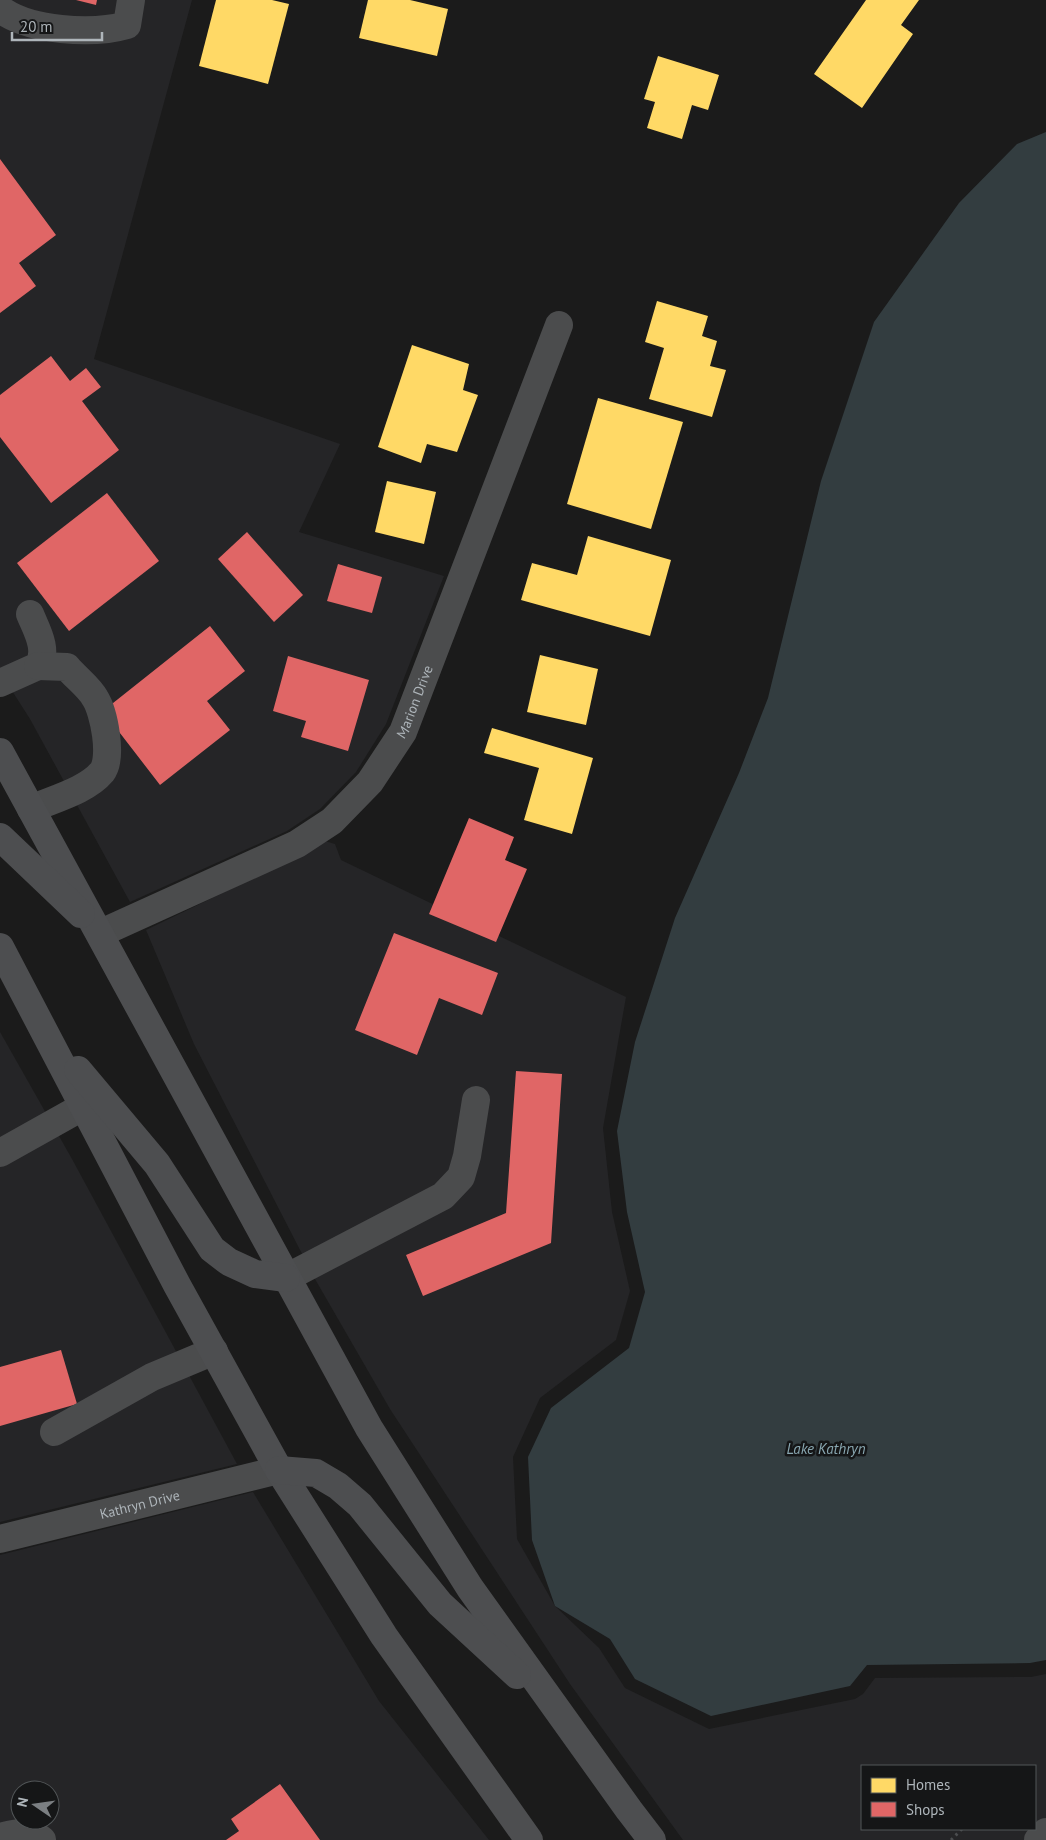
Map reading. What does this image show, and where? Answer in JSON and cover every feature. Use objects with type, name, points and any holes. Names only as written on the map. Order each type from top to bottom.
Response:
[{"type":"main road","points":[[0,752],[101,933],[286,1278],[369,1428],[470,1588],[652,1840]]},
{"type":"main road","points":[[0,837],[101,933]]},
{"type":"main road","points":[[0,947],[279,1470],[384,1636],[529,1840]]},
{"type":"main road","points":[[46,1033],[157,1164],[212,1249],[229,1262],[256,1274],[286,1278]]},
{"type":"main road","points":[[279,1470],[316,1473],[338,1486],[360,1505],[440,1604],[557,1711]]},
{"type":"street","points":[[0,9],[12,18],[26,22],[72,29],[112,29],[127,25],[131,0]]},
{"type":"street","name":"Marion Drive","points":[[101,933],[297,844],[332,821],[370,782],[403,732],[559,325]]},
{"type":"street","points":[[30,614],[41,640],[41,661],[38,666]]},
{"type":"street","points":[[0,684],[38,666],[66,667],[95,698],[105,726],[107,756],[103,770],[88,783],[31,809]]},
{"type":"street","points":[[286,1278],[443,1196],[461,1177],[467,1156],[476,1100]]},
{"type":"street","points":[[0,1153],[84,1106]]},
{"type":"street","points":[[54,1432],[152,1377],[214,1351]]},
{"type":"street","name":"Kathryn Drive","points":[[0,1539],[279,1470]]},
{"type":"street","points":[[0,1837],[20,1832],[37,1836],[42,1840]]},
{"type":"street","points":[[1038,1840],[1046,1832]]},
{"type":"path","points":[[951,1840],[961,1830]]},
{"type":"shaded area","points":[[0,0],[192,0],[94,359],[340,444],[299,532],[444,576],[386,724],[356,772],[320,809],[287,831],[130,902],[30,719],[0,672]]},
{"type":"shaded area","points":[[325,841],[335,844],[341,860],[626,997],[603,1128],[612,1212],[630,1291],[616,1340],[540,1398],[513,1457],[517,1539],[555,1606],[599,1648],[625,1688],[709,1729],[855,1699],[863,1694],[875,1678],[1031,1677],[1046,1674],[1046,1840],[683,1840],[570,1684],[390,1409],[315,1279],[194,1044],[146,930],[305,853]]},
{"type":"shaded area","points":[[0,1032],[72,1159],[237,1464],[0,1522]]},
{"type":"shaded area","points":[[253,1492],[379,1701],[489,1840],[0,1840],[0,1555]]},
{"type":"water","name":"Lake Kathryn","points":[[1046,132],[1046,1660],[1030,1663],[867,1665],[850,1686],[711,1716],[635,1679],[610,1639],[555,1606],[532,1540],[528,1457],[551,1408],[629,1348],[645,1292],[627,1212],[617,1131],[635,1042],[675,918],[739,773],[768,698],[821,481],[874,322],[959,203],[1017,144]]},
{"type":"building: Homes","points":[[216,0],[272,0],[289,4],[268,84],[199,66]]},
{"type":"building: Homes","points":[[368,0],[410,0],[448,9],[437,56],[359,38]]},
{"type":"building: Homes","points":[[866,0],[919,0],[901,25],[913,34],[862,108],[814,74]]},
{"type":"building: Homes","points":[[658,56],[719,75],[708,110],[692,105],[682,139],[647,128],[655,102],[644,99]]},
{"type":"building: Homes","points":[[657,301],[708,316],[702,336],[717,341],[710,366],[726,370],[712,417],[649,399],[664,348],[645,342]]},
{"type":"building: Homes","points":[[412,345],[469,364],[463,390],[478,395],[457,452],[427,444],[421,463],[378,447]]},
{"type":"building: Homes","points":[[598,398],[683,422],[651,529],[567,504]]},
{"type":"building: Homes","points":[[387,481],[436,492],[424,544],[375,532]]},
{"type":"building: Homes","points":[[588,536],[671,560],[650,636],[521,600],[532,563],[577,575]]},
{"type":"building: Homes","points":[[540,655],[598,669],[586,725],[527,712]]},
{"type":"building: Homes","points":[[492,728],[593,758],[572,834],[524,820],[539,768],[484,753]]},
{"type":"building: Shops","points":[[76,0],[97,0],[96,5]]},
{"type":"building: Shops","points":[[0,159],[56,235],[19,263],[36,286],[0,313]]},
{"type":"building: Shops","points":[[51,356],[70,381],[86,368],[101,387],[82,401],[119,450],[51,503],[0,437],[0,395]]},
{"type":"building: Shops","points":[[107,493],[159,561],[69,631],[17,563]]},
{"type":"building: Shops","points":[[247,532],[303,595],[274,622],[218,559]]},
{"type":"building: Shops","points":[[338,564],[382,577],[372,613],[327,601]]},
{"type":"building: Shops","points":[[210,626],[245,671],[207,701],[230,730],[160,785],[103,711]]},
{"type":"building: Shops","points":[[288,656],[369,680],[348,751],[301,737],[306,721],[273,711]]},
{"type":"building: Shops","points":[[469,818],[514,837],[505,860],[527,869],[496,942],[429,914]]},
{"type":"building: Shops","points":[[394,933],[498,973],[482,1015],[439,998],[417,1055],[355,1030]]},
{"type":"building: Shops","points":[[516,1071],[562,1074],[551,1243],[423,1296],[406,1255],[506,1213]]},
{"type":"building: Shops","points":[[61,1350],[77,1404],[0,1426],[0,1367]]},
{"type":"building: Shops","points":[[280,1784],[320,1840],[226,1840],[239,1831],[231,1819]]}]
